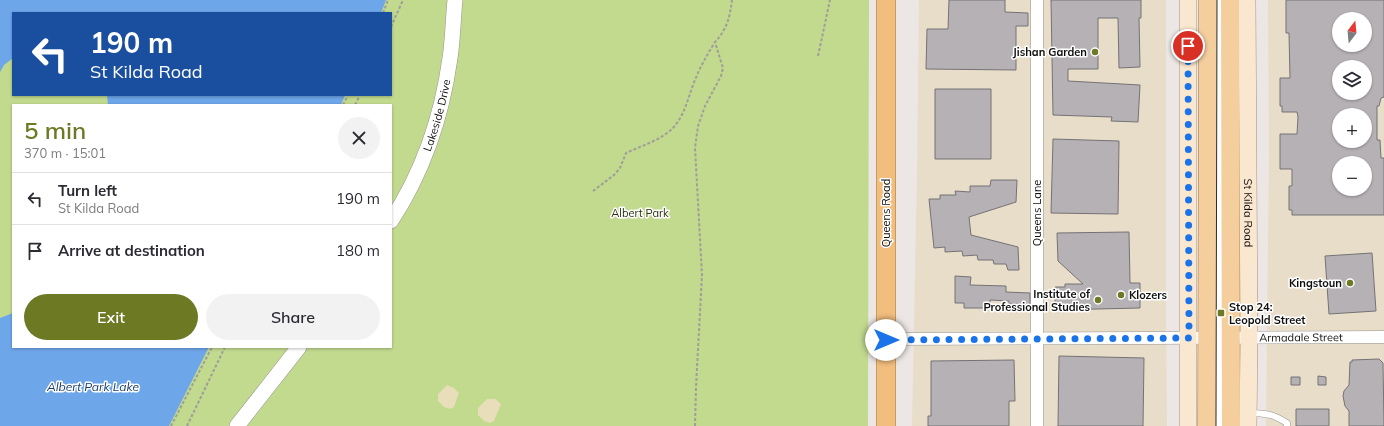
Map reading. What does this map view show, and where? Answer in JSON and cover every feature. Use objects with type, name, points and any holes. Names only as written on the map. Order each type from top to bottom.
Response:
[{"type":"highway","name":"Queens Road","points":[[886,0],[886,426]]},
{"type":"main road","points":[[1188,0],[1188,426]]},
{"type":"main road","name":"St Kilda Road","points":[[1208,0],[1219,338],[1231,426]]},
{"type":"main road","name":"St Kilda Road","points":[[1230,0],[1239,217],[1249,338],[1248,419]]},
{"type":"main road","name":"St Kilda Road","points":[[1207,426],[1219,338],[1239,217],[1247,0]]},
{"type":"street","name":"Lakeside Drive","points":[[392,219],[413,184],[436,123],[450,58],[455,0]]},
{"type":"street","name":"Queens Lane","points":[[1037,0],[1038,426]]},
{"type":"street","name":"Armadale Street","points":[[886,340],[1384,337]]},
{"type":"street","points":[[238,426],[299,348]]},
{"type":"lane","points":[[1218,426],[1219,0]]},
{"type":"lane","points":[[1248,419],[1266,414],[1276,416],[1287,423],[1288,426]]},
{"type":"path","points":[[383,12],[388,0]]},
{"type":"path","points":[[392,25],[403,0]]},
{"type":"path","points":[[593,191],[614,175],[620,168],[626,153],[662,136],[672,129],[682,116],[694,81],[703,61],[722,36],[730,18],[732,0]]},
{"type":"path","points":[[818,56],[830,0]]},
{"type":"path","points":[[695,426],[702,275],[695,148],[698,126],[705,106],[721,76],[723,68],[716,42]]},
{"type":"path","points":[[172,426],[211,348]]},
{"type":"path","points":[[187,426],[226,348]]},
{"type":"shaded area","points":[[919,0],[1166,0],[1167,426],[912,426]]},
{"type":"shaded area","points":[[1268,0],[1384,0],[1384,426],[1266,426],[1269,156]]},
{"type":"green space","name":"Albert Park","points":[[0,0],[869,0],[868,426],[0,426]]},
{"type":"sand","points":[[447,385],[454,388],[459,393],[454,407],[450,409],[444,407],[438,401],[438,394]]},
{"type":"sand","points":[[487,399],[495,399],[501,404],[494,421],[490,423],[484,421],[478,415],[478,408]]},
{"type":"water","points":[[0,0],[386,0],[381,12],[12,12],[12,59],[4,65],[0,72]]},
{"type":"water","points":[[107,96],[345,96],[341,104],[108,104]]},
{"type":"water","name":"Albert Park Lake","points":[[12,313],[12,348],[208,348],[169,426],[0,426],[0,318]]},
{"type":"building","points":[[949,0],[1005,0],[1005,12],[1028,13],[1028,26],[1016,26],[1016,70],[926,69],[927,29],[948,29]]},
{"type":"building","points":[[1051,0],[1141,0],[1141,18],[1139,18],[1140,67],[1119,68],[1118,18],[1098,18],[1098,69],[1068,69],[1068,81],[1140,85],[1138,122],[1111,121],[1112,117],[1053,115]]},
{"type":"building","points":[[1286,0],[1384,0],[1384,97],[1381,98],[1379,106],[1377,106],[1377,140],[1380,140],[1381,158],[1384,158],[1384,215],[1292,215],[1292,210],[1289,210],[1289,186],[1292,186],[1292,169],[1280,169],[1280,134],[1297,134],[1298,117],[1297,112],[1282,112],[1282,106],[1280,106],[1280,78],[1290,78],[1289,33],[1286,33]]},
{"type":"building","points":[[935,89],[991,89],[991,159],[935,159]]},
{"type":"building","points":[[1053,139],[1119,141],[1118,214],[1051,213]]},
{"type":"building","points":[[991,180],[1017,180],[1016,202],[969,217],[971,235],[1018,247],[1019,270],[1008,270],[1006,264],[994,264],[993,260],[978,260],[977,255],[963,256],[962,251],[945,252],[945,247],[934,248],[929,199],[940,199],[940,195],[956,195],[955,191],[970,192],[970,186],[990,186]]},
{"type":"building","points":[[1129,232],[1130,283],[1140,283],[1140,308],[1055,310],[1055,287],[1065,287],[1065,284],[1083,284],[1058,261],[1057,233]]},
{"type":"building","name":"Kingstoun","points":[[1372,253],[1376,311],[1329,314],[1325,256]]},
{"type":"building","points":[[955,276],[971,277],[970,285],[1006,286],[1006,292],[1030,293],[1030,305],[1009,304],[1009,301],[990,300],[990,308],[964,308],[964,303],[955,303]]},
{"type":"building","points":[[1059,356],[1144,358],[1143,426],[1058,426]]},
{"type":"building","points":[[1379,359],[1383,363],[1384,426],[1349,426],[1349,411],[1345,406],[1343,396],[1344,391],[1349,385],[1350,362],[1352,362],[1352,360]]},
{"type":"building","points":[[1014,360],[1015,401],[1009,401],[1009,426],[928,426],[928,416],[931,416],[931,361]]},
{"type":"building","points":[[1318,376],[1326,377],[1326,385],[1318,385]]},
{"type":"building","points":[[1291,377],[1300,377],[1300,385],[1291,385]]},
{"type":"building","points":[[1296,409],[1329,409],[1329,426],[1296,426]]},
{"type":"tram line","points":[[1216,426],[1217,0]]},
{"type":"place","name":"Jishan Garden","points":[[1095,52]]},
{"type":"place","name":"Kingstoun","points":[[1350,283]]},
{"type":"place","name":"Klozers","points":[[1121,295]]},
{"type":"place","name":"Institute of Professional Studies","points":[[1098,300]]},
{"type":"place","name":"Stop 24: Leopold Street","points":[[1221,313]]},
{"type":"route","points":[[886,340],[1189,338],[1188,46]]}]
